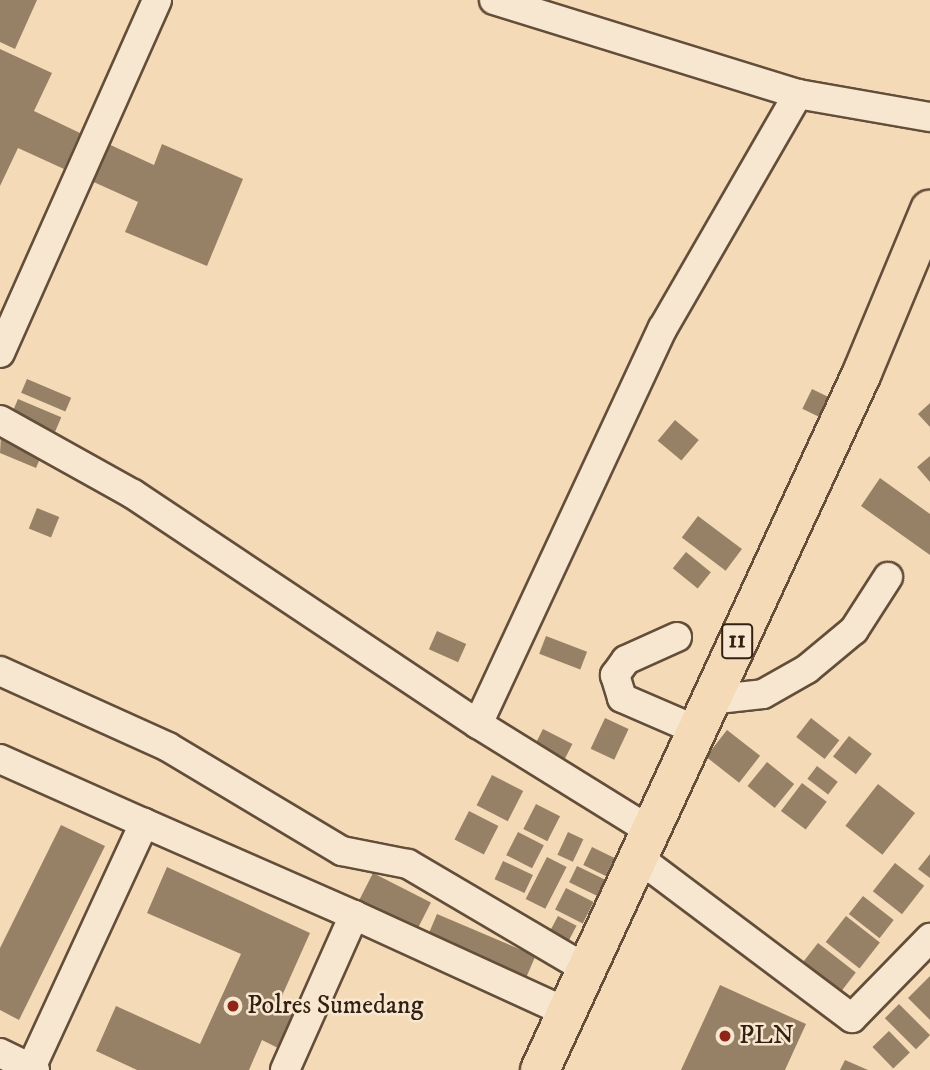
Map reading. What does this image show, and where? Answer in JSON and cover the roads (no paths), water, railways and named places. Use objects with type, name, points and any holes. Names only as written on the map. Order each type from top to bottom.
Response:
[{"type":"highway","name":"11","points":[[540,1070],[646,846],[703,715],[862,373],[930,209]]},
{"type":"street","points":[[0,353],[158,0]]},
{"type":"street","points":[[494,0],[798,94],[930,117]]},
{"type":"street","points":[[478,724],[663,328],[798,94]]},
{"type":"street","points":[[0,420],[133,494],[478,724],[646,846],[852,1018],[930,938]]},
{"type":"street","points":[[677,637],[626,660],[615,675],[622,698],[703,715],[763,694],[807,669],[855,630],[888,576]]},
{"type":"street","points":[[0,671],[168,747],[342,851],[408,864],[588,970]]},
{"type":"street","points":[[0,759],[354,915],[568,1013]]},
{"type":"street","points":[[0,1053],[33,1069],[144,822]]},
{"type":"street","points":[[285,1070],[354,915]]},
{"type":"place","name":"Polres Sumedang","points":[[233,1006]]},
{"type":"place","name":"PLN","points":[[725,1036]]}]
